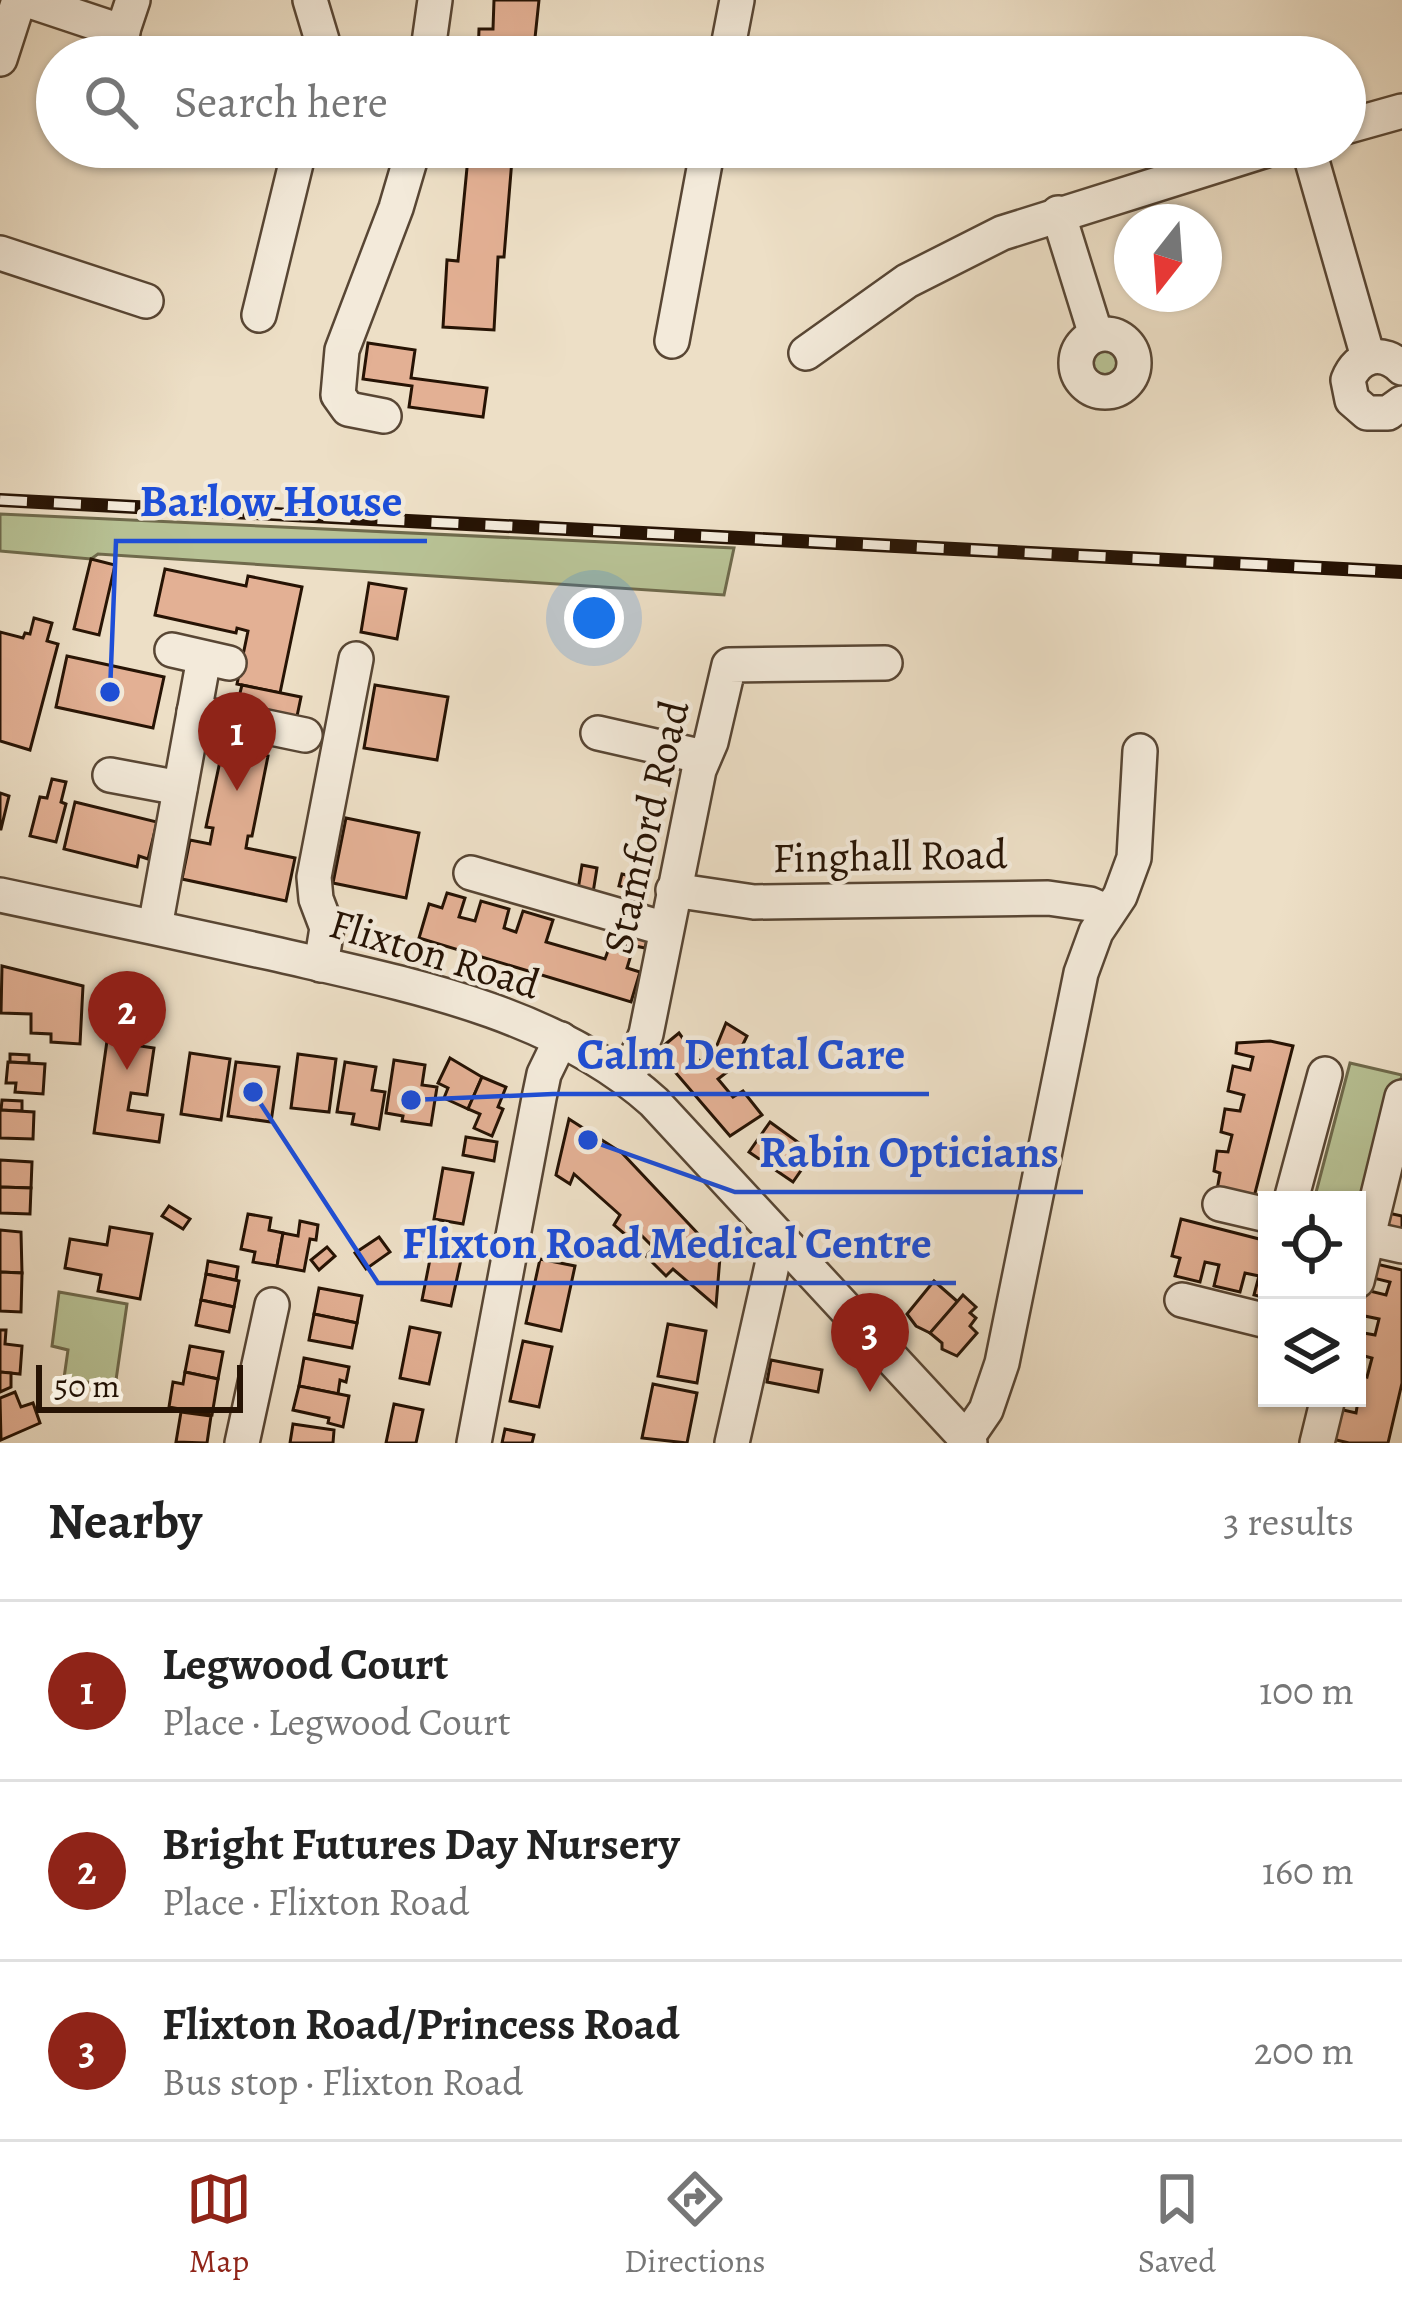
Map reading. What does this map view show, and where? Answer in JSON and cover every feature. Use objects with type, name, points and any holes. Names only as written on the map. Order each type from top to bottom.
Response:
[{"type":"street","points":[[0,59],[23,0],[99,36]]},
{"type":"street","points":[[121,36],[134,0]]},
{"type":"street","points":[[310,0],[321,36]]},
{"type":"street","points":[[430,36],[435,0]]},
{"type":"street","points":[[730,36],[737,0]]},
{"type":"street","points":[[1366,121],[1402,111]]},
{"type":"street","points":[[260,315],[295,168]]},
{"type":"street","points":[[384,416],[348,409],[338,395],[338,370],[408,168]]},
{"type":"street","points":[[672,341],[704,168]]},
{"type":"street","points":[[806,353],[887,294],[950,257],[1058,213],[1207,168]]},
{"type":"street","points":[[1314,168],[1368,357]]},
{"type":"street","points":[[1058,213],[1096,335]]},
{"type":"street","points":[[0,253],[146,301]]},
{"type":"street","points":[[1402,368],[1386,357],[1368,357],[1352,370],[1348,390],[1358,408],[1378,415],[1402,403]]},
{"type":"street","points":[[154,927],[202,657]]},
{"type":"street","points":[[321,964],[327,928],[314,877],[356,659]]},
{"type":"street","name":"Stamford Road","points":[[628,1078],[646,1034],[673,890],[729,665],[885,663]]},
{"type":"street","points":[[194,712],[305,736]]},
{"type":"street","points":[[598,734],[704,757]]},
{"type":"street","points":[[968,1441],[986,1410],[1002,1363],[1081,973],[1096,932],[1120,896],[1135,858],[1140,751]]},
{"type":"street","points":[[110,775],[180,788]]},
{"type":"street","points":[[471,873],[666,929]]},
{"type":"street","name":"Finghall Road","points":[[673,890],[754,902],[1048,898],[1090,904],[1108,912]]},
{"type":"street","name":"Flixton Road","points":[[0,895],[321,964],[410,987],[561,1039],[628,1078],[968,1441]]},
{"type":"street","points":[[474,1443],[542,1086],[561,1039]]},
{"type":"street","points":[[1293,1191],[1325,1074]]},
{"type":"street","points":[[1366,1223],[1402,1096]]},
{"type":"street","points":[[1220,1204],[1258,1212]]},
{"type":"street","points":[[1366,1238],[1402,1246]]},
{"type":"street","points":[[733,1443],[773,1261],[788,1247]]},
{"type":"street","points":[[1182,1300],[1258,1319]]},
{"type":"street","points":[[242,1443],[272,1305]]},
{"type":"street","points":[[1317,1443],[1326,1407]]},
{"type":"green space","points":[[1104,345],[1117,350],[1122,363],[1117,376],[1104,381],[1091,376],[1086,363],[1091,350]]},
{"type":"green space","points":[[0,514],[734,548],[724,595],[0,551]]},
{"type":"green space","points":[[1350,1063],[1402,1075],[1366,1216],[1366,1191],[1316,1191]]},
{"type":"green space","points":[[59,1292],[127,1304],[115,1387],[64,1378],[68,1350],[52,1346]]},
{"type":"building","points":[[494,0],[539,0],[535,36],[479,36],[479,29],[493,29]]},
{"type":"building","points":[[467,168],[511,168],[504,257],[498,257],[494,330],[443,327],[447,260],[458,261]]},
{"type":"building","points":[[368,343],[415,350],[411,378],[487,388],[483,417],[409,407],[412,386],[363,379]]},
{"type":"building","points":[[91,559],[115,565],[99,635],[74,629]]},
{"type":"building","points":[[165,569],[246,586],[248,576],[302,587],[280,693],[237,684],[248,631],[237,628],[236,633],[155,615]]},
{"type":"building","points":[[369,583],[406,589],[397,639],[361,632]]},
{"type":"building","points":[[34,618],[52,623],[47,641],[58,644],[30,750],[0,741],[0,632],[23,638],[30,634]]},
{"type":"building","points":[[67,656],[164,677],[153,728],[56,707]]},
{"type":"building","points":[[242,685],[301,697],[296,721],[236,709]]},
{"type":"building","points":[[375,685],[448,697],[437,760],[364,748]]},
{"type":"building","points":[[223,747],[268,756],[246,848],[295,858],[286,901],[182,879],[190,840],[210,844],[213,828],[206,827]]},
{"type":"building","points":[[52,779],[66,782],[61,802],[66,804],[56,842],[30,836],[40,797],[47,798]]},
{"type":"building","points":[[0,793],[9,796],[1,829],[0,829]]},
{"type":"building","points":[[75,802],[157,822],[148,859],[139,856],[137,867],[64,849]]},
{"type":"building","points":[[346,818],[419,833],[406,898],[333,883]]},
{"type":"building","points":[[582,865],[597,868],[592,899],[577,896]]},
{"type":"building","points":[[622,874],[644,879],[641,891],[619,886]]},
{"type":"building","points":[[447,893],[465,898],[459,917],[475,921],[481,901],[509,909],[504,928],[516,932],[523,911],[553,920],[546,942],[605,959],[609,948],[631,955],[627,968],[640,972],[631,1002],[419,938],[429,904],[442,908]]},
{"type":"building","points":[[629,930],[648,935],[645,948],[625,944]]},
{"type":"building","points":[[2,966],[83,986],[80,1044],[51,1042],[51,1034],[31,1033],[31,1014],[1,1013]]},
{"type":"building","points":[[726,1023],[747,1036],[731,1069],[718,1079],[733,1097],[743,1091],[762,1115],[730,1136],[657,1051],[679,1033],[700,1062],[715,1050]]},
{"type":"building","points":[[107,1041],[154,1048],[147,1095],[131,1093],[128,1110],[163,1115],[159,1142],[94,1133]]},
{"type":"building","points":[[1270,1041],[1293,1046],[1254,1197],[1217,1190],[1217,1151],[1228,1152],[1232,1135],[1221,1132],[1225,1109],[1240,1111],[1244,1095],[1228,1091],[1233,1066],[1250,1070],[1253,1057],[1236,1053],[1237,1043]]},
{"type":"building","points":[[190,1053],[230,1059],[221,1120],[181,1114]]},
{"type":"building","points":[[10,1054],[29,1055],[29,1063],[10,1062]]},
{"type":"building","points":[[298,1054],[336,1059],[329,1112],[291,1108]]},
{"type":"building","points":[[450,1058],[482,1077],[468,1109],[444,1098],[448,1088],[438,1083]]},
{"type":"building","points":[[394,1060],[425,1065],[422,1085],[437,1087],[431,1125],[402,1121],[403,1116],[386,1113]]},
{"type":"building","points":[[8,1062],[45,1064],[43,1094],[15,1092],[16,1083],[6,1083]]},
{"type":"building","points":[[236,1062],[279,1067],[271,1122],[228,1116]]},
{"type":"building","points":[[345,1062],[376,1067],[372,1090],[385,1092],[379,1129],[352,1124],[354,1114],[337,1112]]},
{"type":"building","points":[[482,1077],[506,1087],[492,1136],[474,1128],[480,1114],[468,1109]]},
{"type":"building","points":[[2,1100],[22,1101],[22,1111],[1,1110]]},
{"type":"building","points":[[0,1110],[34,1112],[33,1139],[0,1138]]},
{"type":"building","points":[[569,1119],[622,1153],[720,1257],[716,1306],[673,1269],[666,1276],[646,1256],[654,1248],[640,1234],[634,1242],[614,1225],[620,1215],[574,1174],[570,1184],[556,1175]]},
{"type":"building","points":[[770,1122],[813,1153],[793,1182],[749,1152]]},
{"type":"building","points":[[466,1137],[497,1142],[494,1161],[463,1155]]},
{"type":"building","points":[[0,1160],[32,1162],[31,1188],[0,1187]]},
{"type":"building","points":[[443,1168],[473,1173],[463,1224],[434,1219]]},
{"type":"building","points":[[0,1187],[31,1188],[30,1214],[0,1213]]},
{"type":"building","points":[[169,1206],[190,1219],[183,1229],[162,1216]]},
{"type":"building","points":[[1379,1211],[1402,1216],[1402,1232],[1376,1225]]},
{"type":"building","points":[[248,1214],[271,1218],[269,1230],[283,1233],[277,1266],[253,1262],[255,1252],[241,1249]]},
{"type":"building","points":[[1181,1219],[1258,1239],[1258,1276],[1245,1273],[1240,1292],[1214,1286],[1219,1265],[1205,1262],[1200,1282],[1175,1276],[1180,1258],[1172,1256]]},
{"type":"building","points":[[300,1221],[318,1225],[304,1271],[277,1266],[283,1233],[298,1236]]},
{"type":"building","points":[[110,1227],[152,1234],[140,1299],[98,1291],[101,1275],[65,1268],[70,1239],[107,1245]]},
{"type":"building","points":[[0,1230],[21,1232],[22,1273],[0,1272]]},
{"type":"building","points":[[379,1237],[390,1252],[366,1269],[355,1253]]},
{"type":"building","points":[[327,1247],[335,1256],[319,1270],[311,1260]]},
{"type":"building","points":[[432,1249],[462,1255],[451,1306],[422,1300]]},
{"type":"building","points":[[540,1259],[575,1266],[561,1331],[526,1323]]},
{"type":"building","points":[[208,1261],[238,1267],[236,1280],[206,1274]]},
{"type":"building","points":[[1372,1263],[1402,1270],[1402,1383],[1388,1443],[1349,1443],[1328,1438],[1335,1408],[1356,1413],[1357,1407],[1366,1407],[1366,1377],[1372,1358],[1366,1356],[1366,1333],[1375,1335],[1379,1319],[1366,1316],[1366,1290],[1386,1295],[1390,1282],[1369,1277]]},
{"type":"building","points":[[0,1272],[22,1273],[21,1312],[0,1311]]},
{"type":"building","points":[[206,1274],[239,1281],[234,1307],[201,1300]]},
{"type":"building","points":[[934,1281],[958,1302],[930,1333],[907,1314]]},
{"type":"building","points":[[319,1288],[362,1296],[357,1323],[314,1314]]},
{"type":"building","points":[[963,1295],[976,1307],[970,1313],[976,1318],[970,1326],[977,1333],[957,1356],[942,1349],[930,1333]]},
{"type":"building","points":[[201,1300],[234,1307],[229,1332],[196,1325]]},
{"type":"building","points":[[314,1314],[357,1323],[352,1348],[309,1340]]},
{"type":"building","points":[[668,1324],[706,1331],[697,1383],[658,1376]]},
{"type":"building","points":[[410,1327],[440,1333],[429,1384],[400,1378]]},
{"type":"building","points":[[0,1330],[6,1330],[5,1344],[22,1346],[20,1374],[0,1372]]},
{"type":"building","points":[[523,1341],[552,1347],[539,1407],[510,1401]]},
{"type":"building","points":[[190,1346],[223,1352],[218,1379],[185,1372]]},
{"type":"building","points":[[304,1358],[349,1367],[338,1394],[299,1386]]},
{"type":"building","points":[[771,1360],[822,1370],[818,1392],[767,1382]]},
{"type":"building","points":[[0,1372],[11,1373],[11,1387],[0,1392]]},
{"type":"building","points":[[185,1372],[218,1379],[212,1415],[169,1407],[173,1382],[183,1384]]},
{"type":"building","points":[[653,1384],[697,1393],[687,1443],[642,1438]]},
{"type":"building","points":[[299,1386],[349,1396],[343,1427],[328,1423],[329,1418],[293,1410]]},
{"type":"building","points":[[15,1392],[21,1407],[33,1403],[40,1423],[1,1440],[0,1398]]},
{"type":"building","points":[[394,1404],[423,1410],[416,1443],[386,1443]]},
{"type":"building","points":[[181,1412],[211,1416],[207,1443],[176,1442]]},
{"type":"building","points":[[293,1424],[334,1430],[333,1443],[290,1443]]},
{"type":"building","points":[[505,1429],[534,1435],[532,1443],[502,1443]]},
{"type":"railway","points":[[0,500],[1402,572]]},
{"type":"place","name":"Barlow House","points":[[110,692]]},
{"type":"place","name":"Legwood Court","points":[[237,791]]},
{"type":"place","name":"Bright Futures Day Nursery","points":[[127,1070]]},
{"type":"place","name":"Flixton Road Medical Centre","points":[[253,1092]]},
{"type":"place","name":"Calm Dental Care","points":[[411,1100]]},
{"type":"place","name":"Rabin Opticians","points":[[588,1140]]},
{"type":"place","name":"Flixton Road/Princess Road","points":[[870,1392]]}]
